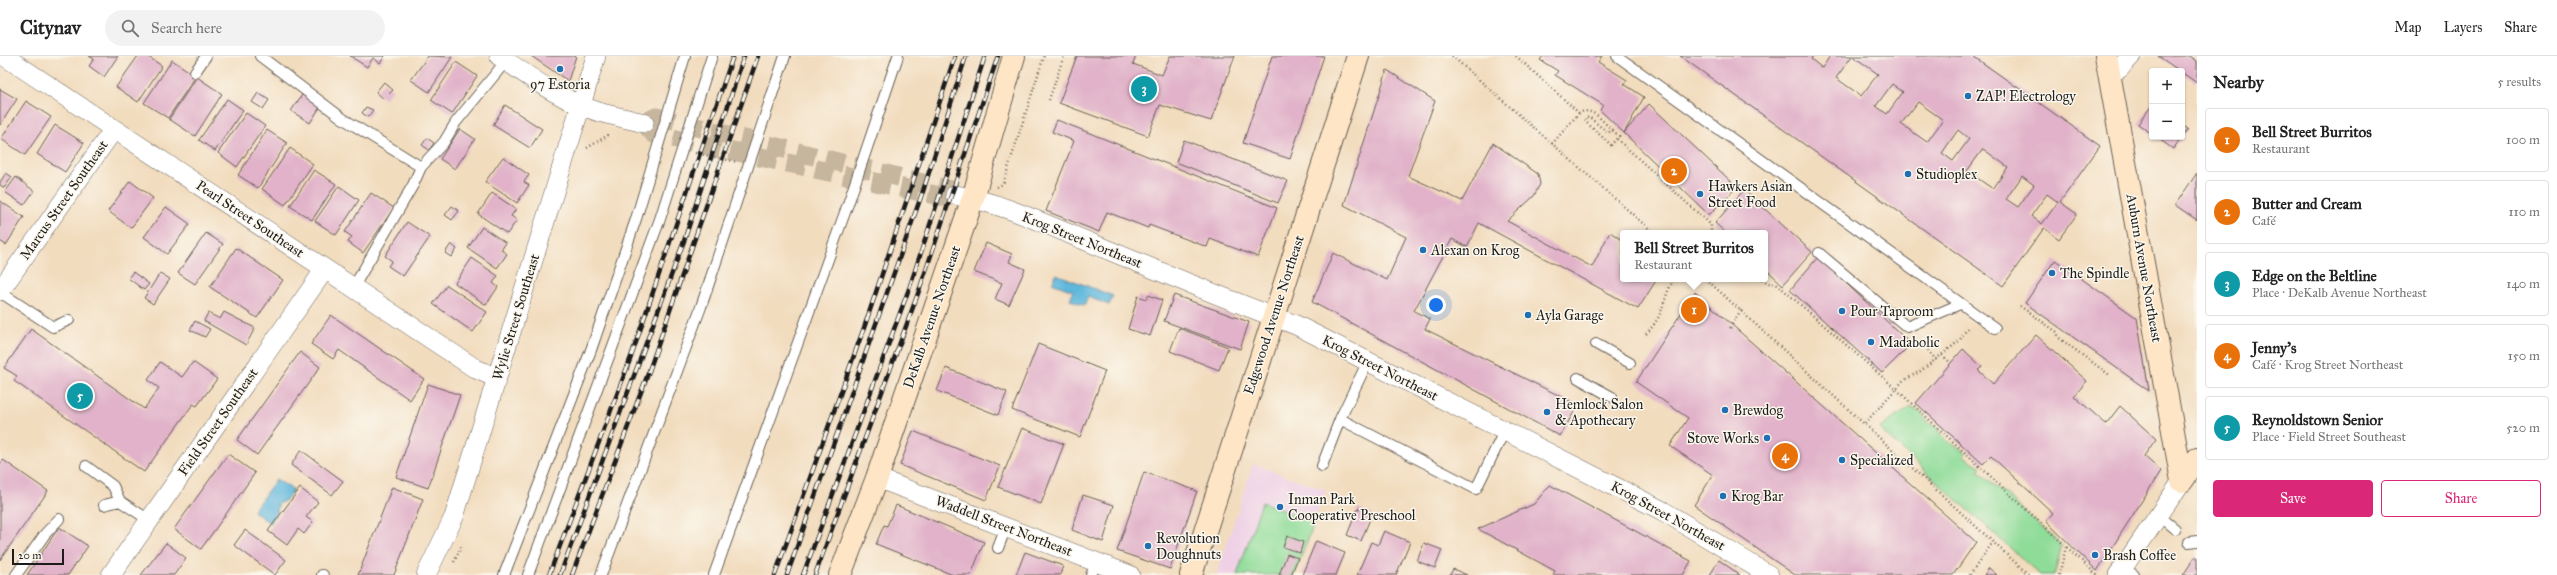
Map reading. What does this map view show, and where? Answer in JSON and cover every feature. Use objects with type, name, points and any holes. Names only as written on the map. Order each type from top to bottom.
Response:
[{"type":"main road","name":"DeKalb Avenue Northeast","points":[[840,575],[878,478],[964,196],[1014,56]]},
{"type":"main road","name":"Edgewood Avenue Northeast","points":[[1191,575],[1358,56]]},
{"type":"main road","name":"Auburn Avenue Northeast","points":[[2108,64],[2190,486]]},
{"type":"main road","points":[[2190,486],[2197,459]]},
{"type":"street","name":"Pearl Street Southeast","points":[[4,56],[476,369],[497,378]]},
{"type":"street","name":"Wylie Street Southeast","points":[[426,575],[454,517],[596,56]]},
{"type":"street","points":[[2108,64],[2119,69],[2131,56]]},
{"type":"street","points":[[502,59],[544,86],[581,105],[598,112],[644,122]]},
{"type":"street","name":"Marcus Street Southeast","points":[[0,292],[114,129]]},
{"type":"street","name":"Krog Street Northeast","points":[[964,196],[1296,325],[1663,512],[1769,575]]},
{"type":"street","name":"Field Street Southeast","points":[[111,575],[325,269]]},
{"type":"street","name":"Waddell Street Northeast","points":[[878,478],[1006,527],[1094,569],[1130,575]]},
{"type":"street","points":[[2125,573],[2159,516],[2190,486]]},
{"type":"lane","points":[[195,72],[206,56]]},
{"type":"lane","points":[[260,56],[342,118],[421,167]]},
{"type":"lane","points":[[504,575],[594,343],[636,219],[685,56]]},
{"type":"lane","points":[[528,575],[660,219],[712,56]]},
{"type":"lane","points":[[601,575],[701,307],[785,56]]},
{"type":"lane","points":[[714,575],[848,204],[898,56]]},
{"type":"lane","points":[[1617,56],[1995,328]]},
{"type":"lane","points":[[353,288],[413,185],[421,167],[444,142],[456,122],[502,59]]},
{"type":"lane","points":[[1819,253],[1907,328],[1960,304]]},
{"type":"lane","points":[[0,292],[53,328],[69,320]]},
{"type":"lane","points":[[1596,344],[1630,363]]},
{"type":"lane","points":[[1322,466],[1340,419],[1368,362]]},
{"type":"lane","points":[[1578,378],[1612,397]]},
{"type":"lane","points":[[1340,419],[1476,489],[1504,432]]},
{"type":"lane","points":[[86,466],[113,486],[120,501],[149,520]]},
{"type":"lane","points":[[104,505],[120,501]]},
{"type":"lane","points":[[2159,516],[2175,529]]},
{"type":"lane","points":[[16,575],[45,534],[59,519]]},
{"type":"lane","points":[[998,548],[1006,527]]},
{"type":"path","points":[[993,189],[1003,184],[1044,56]]},
{"type":"path","points":[[1049,100],[1064,56]]},
{"type":"path","points":[[1452,56],[1651,230]]},
{"type":"path","points":[[1516,56],[1579,113]]},
{"type":"path","points":[[1552,144],[1579,113],[1585,110],[1593,112],[1619,136],[1611,145],[1587,123],[1585,119],[1589,117],[1608,133],[1612,130]]},
{"type":"path","points":[[584,150],[609,134],[616,135]]},
{"type":"path","points":[[1617,139],[1710,225],[1711,230]]},
{"type":"path","points":[[691,152],[743,163]]},
{"type":"path","points":[[1646,334],[1661,316],[1669,288],[1672,282]]},
{"type":"path","points":[[1709,282],[2030,575]]},
{"type":"path","points":[[1766,282],[1777,284],[1895,388],[2097,575]]},
{"type":"path","points":[[2020,306],[2057,332],[2059,338],[2111,376]]},
{"type":"path","points":[[1730,328],[1741,310]]},
{"type":"path","points":[[1865,423],[1895,388],[1936,360],[1959,341],[1976,315]]},
{"type":"path","points":[[1928,350],[1936,360]]},
{"type":"path","points":[[1942,354],[1951,363]]},
{"type":"path","points":[[1970,575],[1993,542]]},
{"type":"path","points":[[451,569],[463,543]]},
{"type":"path","points":[[2059,575],[2066,547]]},
{"type":"shaded area","name":"Inman Park Cooperative Preschool","points":[[1253,464],[1326,490],[1294,575],[1217,575]]},
{"type":"green space","points":[[1910,407],[1920,412],[1930,424],[1937,427],[1949,442],[1965,453],[1964,456],[1981,467],[1978,470],[2062,545],[2054,575],[2040,575],[1879,429]]},
{"type":"green space","points":[[1262,502],[1315,522],[1294,575],[1237,575]]},
{"type":"water","points":[[1056,274],[1113,296],[1109,305],[1088,297],[1084,305],[1070,300],[1073,291],[1052,283]]},
{"type":"water","points":[[276,479],[293,490],[286,500],[278,504],[277,512],[270,523],[253,511]]},
{"type":"building","points":[[89,56],[118,56],[104,77],[89,66],[94,59]]},
{"type":"building","points":[[138,56],[147,56],[162,66],[138,102],[116,87]]},
{"type":"building","points":[[350,56],[385,56],[380,63],[373,58],[367,67]]},
{"type":"building","points":[[428,56],[452,57],[429,92],[411,80]]},
{"type":"building","name":"97 Estoria","points":[[531,56],[576,56],[568,81]]},
{"type":"building","points":[[1077,56],[1136,56],[1133,64],[1162,75],[1170,56],[1235,56],[1211,121],[1160,105],[1148,136],[1059,103]]},
{"type":"building","points":[[1272,56],[1324,56],[1290,159],[1243,143]]},
{"type":"building","points":[[1543,56],[1602,56],[1598,62],[1627,80],[1624,84],[1644,97],[1624,133],[1600,110],[1603,105],[1555,75],[1558,71],[1540,60]]},
{"type":"building","name":"Studioplex","points":[[1680,56],[1813,56],[1811,59],[1822,68],[1830,56],[1852,56],[1836,78],[1861,96],[1878,74],[1853,56],[1973,56],[2100,146],[2060,202],[2077,214],[2059,239],[2044,228],[2003,286]],"holes":[[[1892,84],[1903,92],[1887,114],[1876,106]],[[1918,102],[1943,120],[1927,142],[1901,124]],[[1958,130],[1969,139],[1953,161],[1942,153]],[[1983,149],[2008,167],[1993,189],[1967,171]],[[2022,176],[2034,185],[2018,207],[2006,199]],[[2047,194],[2058,202],[2042,224],[2031,216]]]},
{"type":"building","points":[[2158,56],[2190,56],[2197,61],[2197,83],[2185,75],[2185,68],[2175,68]]},
{"type":"building","points":[[172,60],[196,76],[168,118],[144,103]]},
{"type":"building","points":[[456,62],[477,76],[452,114],[431,100]]},
{"type":"building","name":"Alexan on Krog","points":[[1387,70],[1435,101],[1408,176],[1462,201],[1493,143],[1538,174],[1540,184],[1534,196],[1507,221],[1592,267],[1610,232],[1620,239],[1620,282],[1655,282],[1638,309],[1479,223],[1467,247],[1452,239],[1414,311],[1430,319],[1425,329],[1578,405],[1560,436],[1312,302],[1333,253],[1387,280],[1406,237],[1344,205]]},
{"type":"building","points":[[197,77],[222,94],[195,136],[169,119]]},
{"type":"building","points":[[384,82],[393,90],[384,99],[376,92]]},
{"type":"building","points":[[0,89],[17,99],[0,125]]},
{"type":"building","points":[[304,92],[322,104],[310,123],[291,111]]},
{"type":"building","points":[[258,93],[269,100],[263,109],[252,102]]},
{"type":"building","points":[[227,99],[243,110],[215,151],[199,140]]},
{"type":"building","points":[[26,101],[51,117],[25,155],[1,139]]},
{"type":"building","points":[[1649,104],[1737,187],[1709,215],[1624,133]]},
{"type":"building","points":[[505,105],[542,129],[530,148],[493,125]]},
{"type":"building","points":[[366,107],[373,110],[368,117],[362,113]]},
{"type":"building","points":[[2149,109],[2149,132],[2138,124]]},
{"type":"building","points":[[246,113],[265,126],[237,167],[218,153]]},
{"type":"building","points":[[1057,120],[1277,208],[1258,257],[1210,239],[1207,247],[1149,225],[1148,228],[1107,212],[1099,232],[1046,211],[1074,141],[1052,132]]},
{"type":"building","points":[[55,125],[84,143],[65,172],[37,154]]},
{"type":"building","points":[[460,129],[475,139],[455,169],[440,159]]},
{"type":"building","points":[[267,130],[287,143],[258,188],[238,175]]},
{"type":"building","points":[[427,138],[434,143],[429,150],[422,145]]},
{"type":"building","points":[[1184,140],[1288,181],[1278,203],[1176,162]]},
{"type":"building","points":[[2160,140],[2180,140],[2173,149]]},
{"type":"building","points":[[290,148],[313,164],[285,205],[262,189]]},
{"type":"building","points":[[503,157],[529,175],[524,182],[529,185],[517,203],[485,182]]},
{"type":"building","points":[[314,170],[336,184],[312,220],[290,206]]},
{"type":"building","points":[[6,173],[12,177],[4,188],[0,185],[0,182]]},
{"type":"building","points":[[2197,173],[2197,220],[2175,205]]},
{"type":"building","points":[[16,177],[34,191],[24,205],[5,192]]},
{"type":"building","points":[[130,181],[153,198],[131,228],[108,211]]},
{"type":"building","points":[[339,186],[359,200],[336,235],[315,221]]},
{"type":"building","points":[[1744,190],[1812,252],[1783,285],[1768,271],[1768,230],[1723,230],[1715,223]]},
{"type":"building","points":[[371,193],[394,208],[363,253],[348,242],[352,237],[345,232]]},
{"type":"building","points":[[492,193],[516,209],[511,216],[517,220],[507,234],[478,214]]},
{"type":"building","points":[[0,201],[24,217],[6,245],[0,241]]},
{"type":"building","points":[[452,206],[459,211],[452,220],[445,215]]},
{"type":"building","points":[[166,207],[190,224],[167,254],[144,237]]},
{"type":"building","points":[[407,222],[430,237],[403,276],[388,266],[392,261],[385,256]]},
{"type":"building","points":[[482,227],[506,243],[501,250],[507,254],[497,268],[468,248]]},
{"type":"building","points":[[206,233],[223,244],[195,284],[178,273]]},
{"type":"building","points":[[986,243],[1012,254],[1009,262],[1025,269],[1009,305],[995,299],[1002,283],[974,272]]},
{"type":"building","points":[[451,244],[457,249],[451,257],[445,253]]},
{"type":"building","points":[[236,248],[283,280],[257,318],[210,287]]},
{"type":"building","points":[[1818,257],[1911,344],[1882,373],[1790,290]]},
{"type":"building","points":[[472,258],[498,276],[493,283],[498,287],[486,305],[455,283]]},
{"type":"building","points":[[2055,260],[2137,318],[2149,391],[2025,303]]},
{"type":"building","points":[[133,272],[149,284],[144,290],[128,278]]},
{"type":"building","points":[[160,273],[170,279],[153,304],[144,298]]},
{"type":"building","points":[[447,285],[487,312],[473,332],[433,304]]},
{"type":"building","name":"Stove Works","points":[[1695,292],[1976,542],[1953,575],[1795,575],[1694,505],[1713,475],[1670,446],[1688,418],[1636,382]]},
{"type":"building","points":[[1148,295],[1162,300],[1150,336],[1128,329],[1138,296],[1147,299]]},
{"type":"building","points":[[1174,295],[1249,322],[1240,349],[1164,321]]},
{"type":"building","points":[[224,312],[255,328],[246,345],[204,321],[208,313],[220,319]]},
{"type":"building","points":[[331,315],[424,379],[410,400],[339,350],[333,359],[311,344]]},
{"type":"building","points":[[195,321],[210,329],[205,337],[190,330]]},
{"type":"building","points":[[1179,328],[1228,347],[1219,370],[1170,351]]},
{"type":"building","points":[[31,329],[144,409],[159,388],[148,380],[160,362],[182,377],[193,362],[217,379],[197,406],[193,404],[144,472],[14,381],[17,376],[4,368]]},
{"type":"building","points":[[2036,335],[2087,381],[2074,396],[2106,424],[2120,406],[2156,439],[2144,456],[2161,471],[2097,571],[2046,521],[2053,513],[1991,456],[1983,464],[1916,403],[1963,349],[1982,367],[1978,370],[1993,384]]},
{"type":"building","points":[[1038,344],[1105,371],[1080,437],[1012,410]]},
{"type":"building","points":[[300,352],[320,367],[257,455],[237,440]]},
{"type":"building","points":[[946,368],[1007,392],[998,415],[937,391]]},
{"type":"building","points":[[428,384],[460,395],[428,488],[396,477]]},
{"type":"building","points":[[1022,428],[1064,444],[1041,504],[998,487]]},
{"type":"building","points":[[913,431],[1000,466],[986,500],[900,465]]},
{"type":"building","points":[[301,450],[343,481],[332,495],[291,465]]},
{"type":"building","points":[[228,454],[255,473],[201,549],[174,529]]},
{"type":"building","points":[[3,460],[48,491],[0,560],[0,464]]},
{"type":"building","points":[[1144,472],[1197,491],[1170,569],[1117,551]]},
{"type":"building","points":[[1550,485],[1691,561],[1683,575],[1553,575],[1555,571],[1478,529],[1534,504]]},
{"type":"building","points":[[392,487],[423,499],[394,575],[358,575]]},
{"type":"building","points":[[300,488],[318,502],[306,517],[313,522],[304,534],[298,529],[287,545],[268,531]]},
{"type":"building","points":[[1083,495],[1114,505],[1103,542],[1072,530]]},
{"type":"building","points":[[896,505],[984,542],[971,575],[953,575],[876,544],[884,525],[887,526]]},
{"type":"building","points":[[1358,508],[1372,514],[1361,541],[1347,535]]},
{"type":"building","points":[[59,527],[88,546],[68,575],[27,575]]},
{"type":"building","points":[[245,530],[286,560],[275,575],[234,545]]},
{"type":"building","points":[[1384,531],[1410,542],[1396,575],[1357,575],[1371,542],[1378,545]]},
{"type":"building","points":[[1287,536],[1303,542],[1300,553],[1283,547]]},
{"type":"building","points":[[1316,541],[1345,553],[1336,575],[1302,575]]},
{"type":"building","points":[[166,543],[186,558],[174,575],[141,575]]},
{"type":"building","points":[[1424,543],[1442,550],[1435,568],[1417,561]]},
{"type":"building","points":[[1025,552],[1063,566],[1060,575],[1016,575]]},
{"type":"building","points":[[1287,554],[1298,558],[1291,575],[1279,575]]},
{"type":"building","points":[[2195,557],[2197,558],[2197,575],[2183,575]]},
{"type":"building","points":[[1719,560],[1740,575],[1710,575]]},
{"type":"building","points":[[1989,568],[1997,575],[1984,575]]},
{"type":"building","points":[[1453,569],[1467,575],[1450,575]]},
{"type":"tunnel","points":[[656,117],[951,190],[955,195],[949,198],[654,134],[644,123],[656,117]]},
{"type":"railway","points":[[549,575],[631,357],[733,56]]},
{"type":"railway","points":[[560,575],[684,241],[744,56]]},
{"type":"railway","points":[[572,575],[649,371],[758,56]]},
{"type":"railway","points":[[775,575],[865,325],[955,56]]},
{"type":"railway","points":[[787,575],[923,191],[966,56]]},
{"type":"railway","points":[[803,575],[910,286],[985,56]]},
{"type":"railway","points":[[815,575],[920,288],[998,56]]},
{"type":"place","name":"97 Estoria","points":[[560,69]]},
{"type":"place","name":"Edge on the Beltline","points":[[1144,89]]},
{"type":"place","name":"ZAP! Electrology","points":[[1968,96]]},
{"type":"place","name":"Butter and Cream","points":[[1674,171]]},
{"type":"place","name":"Studioplex","points":[[1908,174]]},
{"type":"place","name":"Hawkers Asian Street Food","points":[[1700,194]]},
{"type":"place","name":"Alexan on Krog","points":[[1423,250]]},
{"type":"place","name":"The Spindle","points":[[2052,273]]},
{"type":"place","name":"Bell Street Burritos","points":[[1694,310]]},
{"type":"place","name":"Pour Taproom","points":[[1842,311]]},
{"type":"place","name":"Ayla Garage","points":[[1528,315]]},
{"type":"place","name":"Madabolic","points":[[1871,342]]},
{"type":"place","name":"Reynoldstown Senior","points":[[80,396]]},
{"type":"place","name":"Brewdog","points":[[1725,410]]},
{"type":"place","name":"Hemlock Salon & Apothecary","points":[[1547,412]]},
{"type":"place","name":"Stove Works","points":[[1767,438]]},
{"type":"place","name":"Jenny's","points":[[1785,456]]},
{"type":"place","name":"Specialized","points":[[1842,460]]},
{"type":"place","name":"Krog Bar","points":[[1723,496]]},
{"type":"place","name":"Inman Park Cooperative Preschool","points":[[1280,507]]},
{"type":"place","name":"Revolution Doughnuts","points":[[1148,546]]},
{"type":"place","name":"Brash Coffee","points":[[2095,555]]}]
